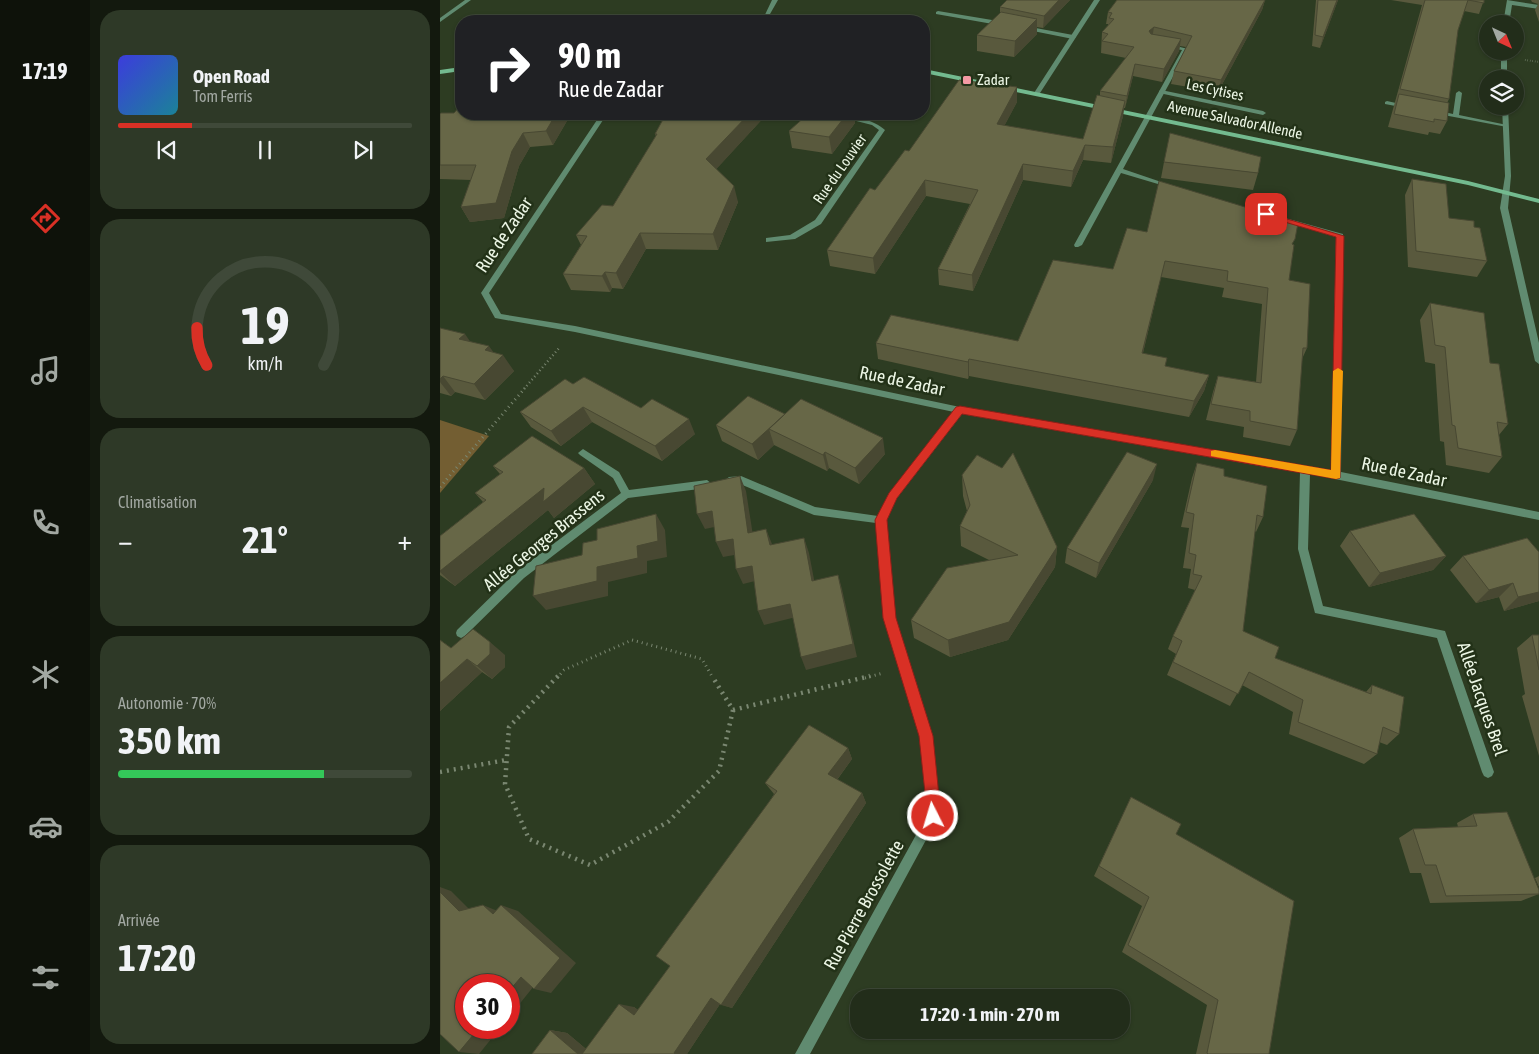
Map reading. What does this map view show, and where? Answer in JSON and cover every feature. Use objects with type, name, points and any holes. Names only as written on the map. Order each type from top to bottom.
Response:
[{"type":"street","points":[[440,20],[468,0]]},
{"type":"street","points":[[767,15],[775,0]]},
{"type":"street","points":[[1037,93],[1097,0]]},
{"type":"street","points":[[1508,15],[1510,1],[1539,7]]},
{"type":"street","points":[[938,13],[1073,37]]},
{"type":"street","name":"Les Cytises","points":[[1078,245],[1185,49],[1160,45]]},
{"type":"street","points":[[440,72],[455,70]]},
{"type":"street","name":"Avenue Salvador Allende","points":[[930,72],[1506,191],[1539,201]]},
{"type":"street","name":"Les Cytises","points":[[1161,92],[1263,113]]},
{"type":"street","points":[[1456,116],[1459,93]]},
{"type":"street","points":[[1387,103],[1413,108]]},
{"type":"street","points":[[1430,111],[1505,126]]},
{"type":"street","points":[[1505,115],[1508,176],[1504,208],[1539,361]]},
{"type":"street","name":"Rue de Zadar","points":[[600,120],[485,293],[498,316],[575,329],[960,410],[1305,469],[1539,516]]},
{"type":"street","name":"Rue du Louvier","points":[[769,240],[792,238],[818,222],[882,130],[874,124],[857,120]]},
{"type":"street","points":[[1119,170],[1174,187]]},
{"type":"street","points":[[1276,217],[1340,236],[1336,475]]},
{"type":"street","points":[[881,520],[893,496],[960,410]]},
{"type":"street","name":"Allée Georges Brassens","points":[[582,452],[616,474],[626,494]]},
{"type":"street","name":"Allée Jacques Brel","points":[[1305,469],[1303,549],[1319,610],[1441,634],[1488,772]]},
{"type":"street","name":"Allée Georges Brassens","points":[[461,633],[520,575],[626,494],[741,480],[814,511],[881,520]]},
{"type":"street","name":"Rue Pierre Brossolette","points":[[802,1054],[933,816],[926,736],[890,618],[881,520]]},
{"type":"path","points":[[440,487],[575,329]]},
{"type":"path","points":[[632,640],[702,659],[733,710],[719,771],[668,822],[590,865],[529,839],[505,784],[508,727],[564,670],[632,640]]},
{"type":"path","points":[[733,710],[905,668]]},
{"type":"path","points":[[440,772],[506,760]]},
{"type":"shaded area","points":[[440,420],[489,436],[440,493]]},
{"type":"building","points":[[1007,0],[1059,0],[1044,16],[1000,7]]},
{"type":"building","points":[[1117,0],[1265,0],[1221,80],[1174,71],[1192,36],[1154,27],[1149,31],[1151,34],[1181,39],[1164,69],[1135,64],[1127,96],[1100,91],[1134,47],[1102,41],[1108,34],[1102,32],[1114,19],[1109,18],[1112,13],[1108,12]]},
{"type":"building","points":[[1318,0],[1337,0],[1323,37],[1315,35]]},
{"type":"building","points":[[1425,0],[1468,0],[1458,30],[1449,99],[1400,89]]},
{"type":"building","points":[[1468,0],[1484,0],[1484,3]]},
{"type":"building","points":[[1001,12],[1037,19],[1015,41],[977,35]]},
{"type":"building","points":[[959,80],[1017,87],[997,124],[1083,139],[1097,95],[1125,101],[1113,147],[1085,145],[1073,171],[1023,164],[972,275],[938,269],[978,190],[925,180],[873,258],[827,250],[870,188],[875,190],[905,150],[909,151]]},
{"type":"building","points":[[1399,94],[1449,103],[1447,121],[1434,119],[1434,122],[1394,114]]},
{"type":"building","points":[[455,112],[455,120],[552,120],[546,131],[523,133],[512,151],[496,203],[461,207],[476,165],[440,165],[440,114]]},
{"type":"building","points":[[663,120],[743,120],[706,159],[734,186],[713,234],[640,233],[616,273],[605,272],[602,276],[563,274],[587,236],[576,235],[602,205],[613,206],[657,134],[655,134]]},
{"type":"building","points":[[801,120],[842,120],[829,137],[789,131]]},
{"type":"building","points":[[1170,133],[1261,157],[1258,173],[1164,162]]},
{"type":"building","points":[[1412,179],[1446,184],[1449,218],[1474,221],[1474,227],[1480,228],[1487,261],[1416,251]]},
{"type":"building","points":[[1159,181],[1298,223],[1295,239],[1292,244],[1294,245],[1289,280],[1310,284],[1307,348],[1303,348],[1297,430],[1250,421],[1250,411],[1211,404],[1218,376],[1261,383],[1268,288],[1227,281],[1228,271],[1165,261],[1142,353],[1167,358],[1165,366],[1209,375],[1194,401],[969,359],[968,362],[876,343],[891,315],[1018,341],[1053,260],[1113,269],[1127,228],[1147,232]]},
{"type":"building","points":[[1430,303],[1484,313],[1490,363],[1499,364],[1508,424],[1497,422],[1502,457],[1458,448],[1455,426],[1452,425],[1445,347],[1435,345]]},
{"type":"building","points":[[440,328],[465,334],[459,339],[489,346],[485,350],[503,355],[474,384],[443,376],[440,379]]},
{"type":"building","points":[[584,377],[641,408],[652,399],[689,419],[655,446],[583,407],[551,431],[520,412],[565,379],[573,384]]},
{"type":"building","points":[[748,396],[785,414],[752,444],[716,425]]},
{"type":"building","points":[[801,399],[883,438],[855,468],[825,452],[823,455],[769,429]]},
{"type":"building","points":[[532,436],[584,468],[543,502],[544,488],[440,571],[440,536],[486,500],[475,493],[503,472],[493,466]]},
{"type":"building","points":[[1127,452],[1157,464],[1099,563],[1067,548]]},
{"type":"building","points":[[1013,453],[1057,547],[1009,622],[948,640],[911,620],[947,568],[1018,555],[960,526],[970,505],[962,475],[977,455],[1002,468]]},
{"type":"building","points":[[1197,463],[1224,469],[1224,476],[1267,486],[1263,517],[1257,515],[1243,631],[1279,647],[1275,658],[1371,694],[1372,685],[1404,697],[1399,734],[1383,727],[1377,754],[1298,722],[1303,700],[1249,672],[1238,694],[1173,662],[1182,641],[1173,636],[1202,576],[1193,574],[1196,555],[1189,553],[1194,514],[1186,512]]},
{"type":"building","points":[[740,476],[748,533],[766,529],[770,545],[804,538],[812,581],[838,575],[853,644],[801,657],[790,604],[758,611],[752,566],[736,569],[733,539],[716,542],[712,511],[697,514],[694,486]]},
{"type":"building","points":[[656,514],[658,541],[637,546],[638,558],[597,567],[597,581],[533,596],[536,566],[582,555],[583,543],[597,540],[597,529]]},
{"type":"building","points":[[1414,514],[1446,556],[1380,573],[1350,531]]},
{"type":"building","points":[[1527,538],[1539,552],[1539,592],[1518,597],[1513,583],[1489,590],[1463,556]]},
{"type":"building","points":[[473,629],[490,642],[490,654],[477,666],[467,659],[440,683],[440,640],[451,648]]},
{"type":"building","points":[[1532,635],[1539,635],[1539,670]]},
{"type":"building","points":[[809,725],[848,748],[828,774],[862,793],[721,1005],[711,998],[675,1054],[582,1054],[619,1004],[634,1015],[670,966],[656,956],[777,791],[765,783]]},
{"type":"building","points":[[1131,797],[1181,824],[1176,834],[1294,901],[1269,1054],[1208,1054],[1218,1000],[1128,945],[1149,897],[1099,866]]},
{"type":"building","points":[[1507,812],[1539,894],[1446,896],[1436,865],[1425,865],[1413,829],[1477,826],[1473,814]]},
{"type":"building","points":[[440,892],[459,911],[483,905],[493,914],[501,905],[560,958],[534,989],[521,977],[520,978],[520,974],[455,974],[455,1039],[470,1039],[459,1052],[440,1034]]},
{"type":"building","points":[[550,1030],[578,1054],[532,1054]]},
{"type":"slow traffic","points":[[1215,454],[1336,475],[1338,371]]},
{"type":"place","name":"Zadar","points":[[967,80]]},
{"type":"route","points":[[933,816],[926,736],[890,618],[881,520],[893,496],[960,410],[1336,475],[1340,236],[1266,214]]}]
